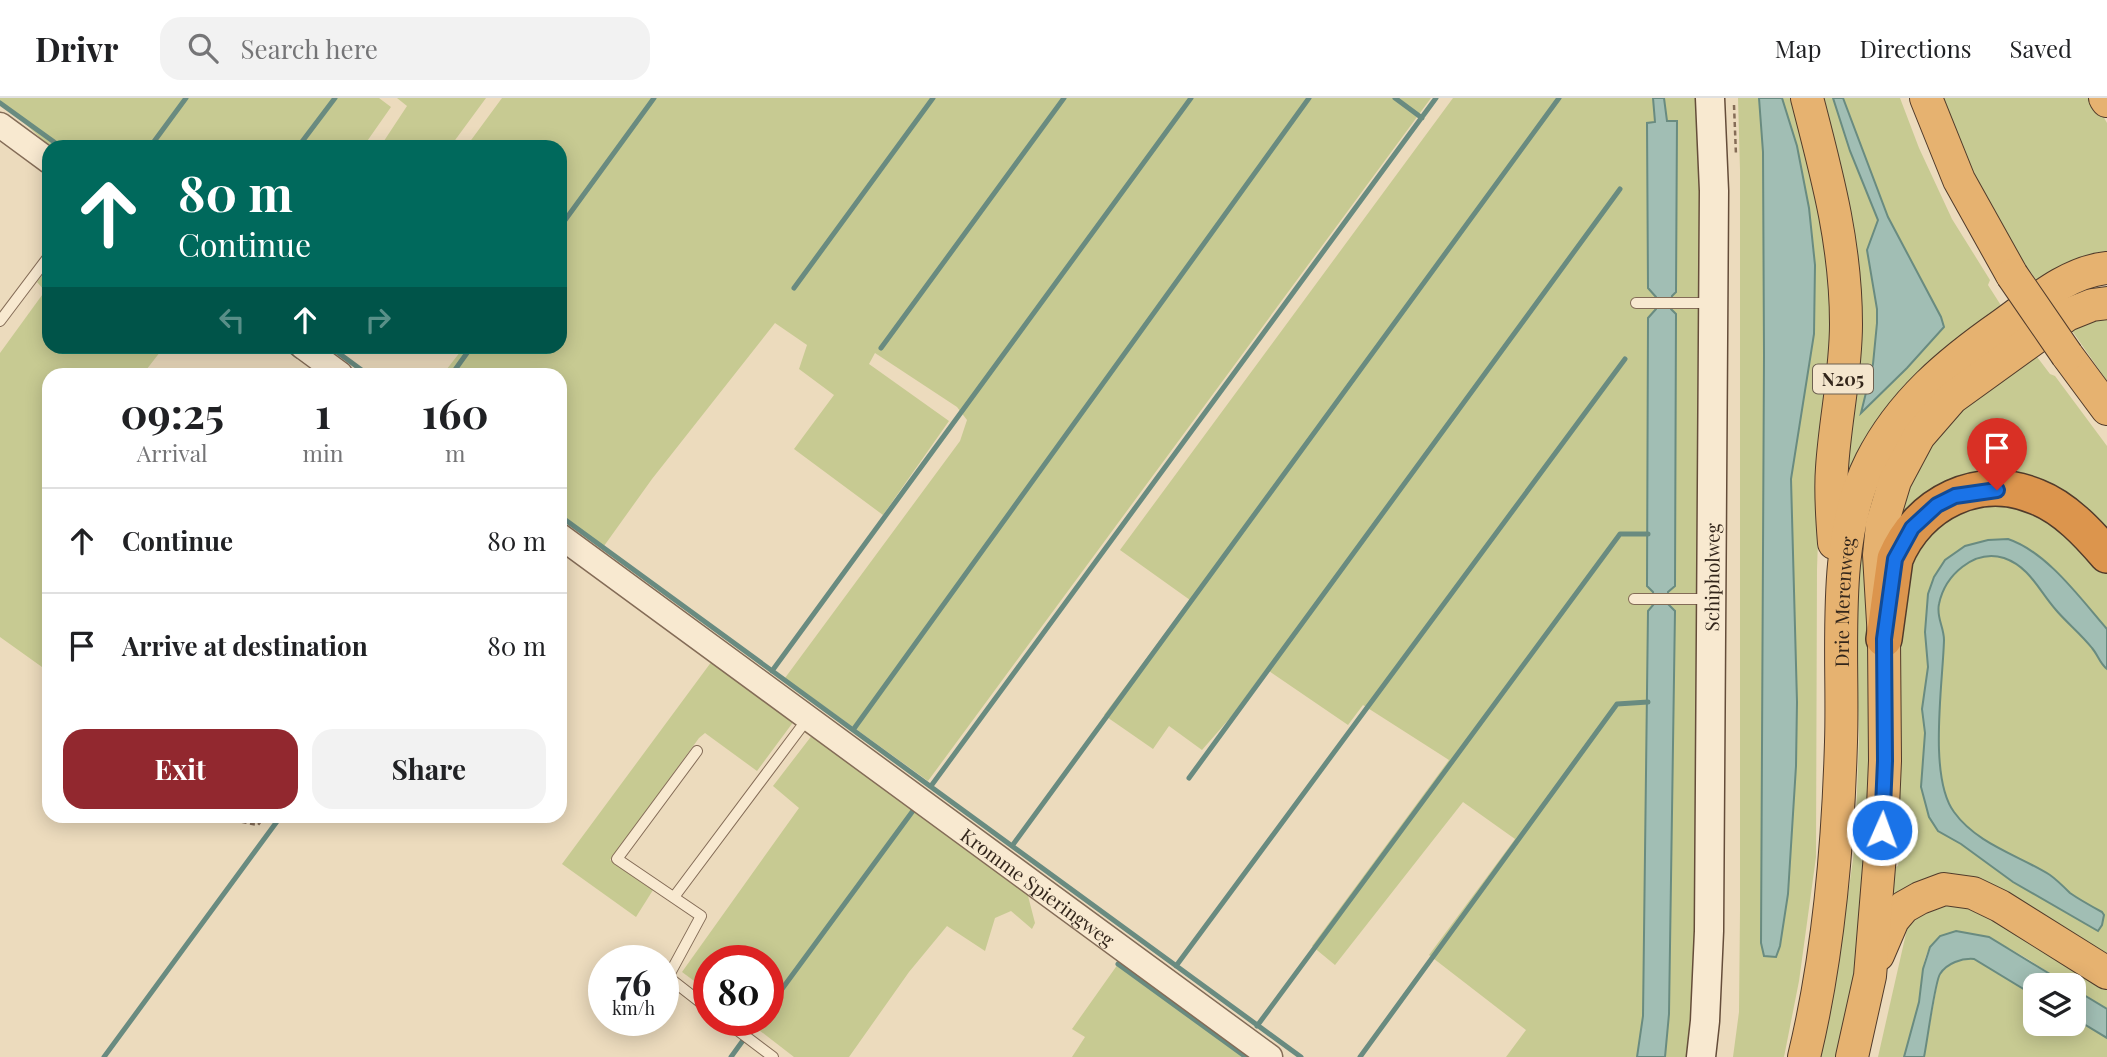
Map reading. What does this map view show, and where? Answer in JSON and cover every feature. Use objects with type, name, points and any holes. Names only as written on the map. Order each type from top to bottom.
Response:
[{"type":"highway","name":"N205","points":[[1807,98],[1835,208],[1843,265],[1846,325],[1843,379],[1832,470],[1831,509],[1841,664]]},
{"type":"highway","points":[[1926,98],[1959,180],[2012,275],[2107,409]]},
{"type":"highway","name":"Drie Merenweg","points":[[1804,1057],[1823,964],[1834,876],[1841,742],[1845,547],[1848,525],[1861,482],[1892,424],[1917,394],[1962,354],[2056,288],[2085,272],[2107,268]]},
{"type":"highway","name":"Drie Merenweg","points":[[1852,1057],[1870,976],[1882,830],[1885,761],[1884,639],[1879,555],[1882,524],[1895,481],[1919,436],[1952,398],[2067,315],[2092,305],[2107,303]]},
{"type":"highway","points":[[1884,639],[1895,559],[1900,546],[1922,517],[1955,496],[1997,490],[2024,492],[2038,497],[2064,513],[2107,555]]},
{"type":"highway","points":[[1870,976],[1893,920],[1904,907],[1944,889],[1973,892],[2000,906],[2107,974]]},
{"type":"main road","name":"Schipholweg","points":[[1701,1057],[1709,931],[1714,303],[1714,191],[1710,98]]},
{"type":"street","points":[[0,125],[42,156]]},
{"type":"street","points":[[313,354],[332,368]]},
{"type":"street","name":"Kromme Spieringweg","points":[[567,541],[1270,1057]]},
{"type":"lane","points":[[0,321],[42,265]]},
{"type":"lane","points":[[1636,303],[1714,303]]},
{"type":"lane","points":[[1634,599],[1712,599]]},
{"type":"lane","points":[[674,897],[808,718]]},
{"type":"lane","points":[[693,997],[668,977],[701,916],[617,859],[697,751]]},
{"type":"lane","points":[[745,1036],[773,1057]]},
{"type":"green space","points":[[0,98],[335,98],[324,116],[337,98],[379,98],[391,107],[368,140],[43,140],[18,117],[0,105]]},
{"type":"green space","points":[[397,98],[486,98],[455,140],[385,140],[407,106]]},
{"type":"green space","points":[[502,98],[1431,98],[928,781],[785,678],[960,441],[967,420],[957,407],[875,353],[869,364],[949,421],[883,515],[794,449],[834,395],[799,369],[807,345],[775,323],[652,479],[604,546],[567,519],[567,368],[448,368],[459,354],[567,354],[567,140],[471,140]]},
{"type":"green space","points":[[1453,98],[1653,98],[1655,122],[1647,123],[1648,288],[1656,297],[1656,309],[1648,318],[1647,586],[1653,592],[1654,604],[1648,611],[1643,1016],[1637,1057],[1506,1057],[1526,1030],[1429,955],[1515,839],[1463,802],[1335,965],[1312,946],[1449,760],[1363,705],[1348,725],[1266,669],[1230,718],[1202,750],[1169,726],[1153,749],[1104,715],[1190,600],[1120,550]]},
{"type":"green space","points":[[1664,98],[1699,98],[1702,149],[1700,967],[1692,1057],[1665,1057],[1669,1014],[1668,592],[1675,586],[1676,314],[1671,309],[1672,296],[1676,291],[1677,121],[1667,121]]},
{"type":"green space","points":[[1738,98],[1759,98],[1763,152],[1764,757],[1761,910],[1780,946],[1788,895],[1796,766],[1797,702],[1791,479],[1814,334],[1815,265],[1809,208],[1797,146],[1782,98],[1795,98],[1825,216],[1833,327],[1817,569],[1816,857],[1799,981],[1784,1057],[1733,1057],[1739,1012],[1740,910]]},
{"type":"green space","points":[[1819,98],[1833,98],[1850,151],[1878,221],[1867,250],[1877,323],[1873,364],[1861,412],[1907,368],[1944,327],[1888,217],[1843,98],[1900,98],[1919,148],[1952,219],[1990,280],[1988,285],[2002,307],[1842,504],[1847,388]]},
{"type":"green space","points":[[1939,98],[2093,98],[2107,123],[2107,255],[2039,284],[2018,254],[1972,173]]},
{"type":"green space","points":[[42,275],[42,288],[37,282]]},
{"type":"green space","points":[[42,295],[42,354],[159,354],[148,368],[42,368],[42,667],[0,637],[0,353]]},
{"type":"green space","points":[[2107,312],[2107,381],[2068,325]]},
{"type":"green space","points":[[2031,349],[2050,374],[2055,376],[2107,446],[2107,543],[2020,482],[1901,526],[1892,516],[1934,429]]},
{"type":"green space","points":[[1893,468],[1866,891],[1851,993],[1836,1057],[1821,1057],[1838,966],[1855,845],[1859,737],[1854,581],[1875,473]]},
{"type":"green space","points":[[1966,503],[2035,507],[2107,566],[2107,963],[1997,894],[1887,916],[1890,869],[1898,866],[1903,836],[1898,835],[1895,629],[1907,554]]},
{"type":"green space","points":[[712,661],[794,721],[757,771],[705,733],[699,738],[610,860],[653,890],[636,917],[562,864]]},
{"type":"green space","points":[[813,734],[1027,892],[1035,923],[1032,929],[1011,911],[995,918],[985,951],[947,926],[909,972],[849,1057],[794,1057],[767,1036],[784,1036],[784,945],[701,945],[799,808],[773,786]]},
{"type":"green space","points":[[1973,901],[2107,982],[2107,1009],[2086,996],[2086,973],[2049,973],[1999,943],[1978,935],[1959,932],[1943,935],[1930,947],[1925,959],[1918,1006],[1904,1057],[1878,1057],[1907,929],[1929,910]]},
{"type":"green space","points":[[693,957],[693,980],[682,972]]},
{"type":"green space","points":[[1964,958],[1974,959],[2023,989],[2023,1036],[2086,1036],[2086,1025],[2107,1038],[2107,1057],[1924,1057],[1939,975]]},
{"type":"green space","points":[[1118,964],[1246,1057],[1072,1057],[1085,1037],[1072,1029]]},
{"type":"water","points":[[1653,98],[1664,98],[1667,121],[1677,121],[1676,292],[1672,296],[1671,309],[1676,314],[1675,586],[1668,592],[1668,604],[1675,611],[1669,1014],[1665,1057],[1637,1057],[1643,1016],[1648,611],[1654,604],[1653,592],[1647,586],[1648,318],[1656,309],[1656,297],[1648,288],[1647,123],[1655,122]]},
{"type":"water","points":[[1759,98],[1782,98],[1797,146],[1809,208],[1815,265],[1814,334],[1791,479],[1797,702],[1796,766],[1788,894],[1776,957],[1764,956],[1761,943],[1764,355],[1763,152]]},
{"type":"water","points":[[1833,98],[1843,98],[1888,217],[1944,327],[1861,413],[1873,364],[1877,323],[1867,250],[1878,220],[1850,151]]},
{"type":"water","points":[[2008,539],[2022,545],[2049,565],[2107,629],[2107,669],[2088,643],[2056,610],[2021,567],[2004,558],[1993,556],[1982,557],[1962,567],[1947,583],[1938,609],[1944,640],[1939,729],[1941,776],[1946,796],[1963,823],[1986,841],[2050,875],[2070,893],[2102,912],[2102,925],[2098,931],[2013,882],[1961,844],[1938,831],[1929,817],[1921,787],[1925,733],[1922,709],[1928,667],[1925,632],[1928,594],[1934,577],[1945,560],[1965,546],[1988,540]]},
{"type":"water","points":[[1956,931],[1989,937],[2048,973],[2023,973],[2023,989],[1974,959],[1955,962],[1943,970],[1938,979],[1924,1057],[1904,1057],[1919,1002],[1923,969],[1930,947],[1940,936]]},
{"type":"water","points":[[2086,996],[2107,1009],[2107,1038],[2086,1025]]},
{"type":"waterway","points":[[155,140],[186,98]]},
{"type":"waterway","points":[[303,140],[335,98]]},
{"type":"waterway","points":[[567,217],[654,98]]},
{"type":"waterway","points":[[794,288],[933,98]]},
{"type":"waterway","points":[[881,348],[1064,98]]},
{"type":"waterway","points":[[772,671],[1191,98]]},
{"type":"waterway","points":[[853,730],[1309,98]]},
{"type":"waterway","points":[[1395,98],[1422,118]]},
{"type":"waterway","points":[[931,786],[1436,98]]},
{"type":"waterway","points":[[1012,846],[1559,98]]},
{"type":"waterway","points":[[0,103],[51,140]]},
{"type":"waterway","points":[[1189,778],[1620,189]]},
{"type":"waterway","points":[[340,354],[359,368]]},
{"type":"waterway","points":[[456,368],[466,354]]},
{"type":"waterway","points":[[1176,966],[1625,359]]},
{"type":"waterway","points":[[567,521],[1301,1057]]},
{"type":"waterway","points":[[1257,1026],[1620,534],[1648,534]]},
{"type":"waterway","points":[[1360,1057],[1617,704],[1648,702]]},
{"type":"waterway","points":[[784,986],[915,808],[912,806]]},
{"type":"waterway","points":[[104,1057],[276,823]]},
{"type":"waterway","points":[[1118,964],[1246,1057]]},
{"type":"waterway","points":[[731,1057],[744,1039]]},
{"type":"route","points":[[1882,830],[1885,761],[1884,639],[1895,559],[1905,537],[1922,517],[1937,505],[1955,496],[1997,490]]}]
